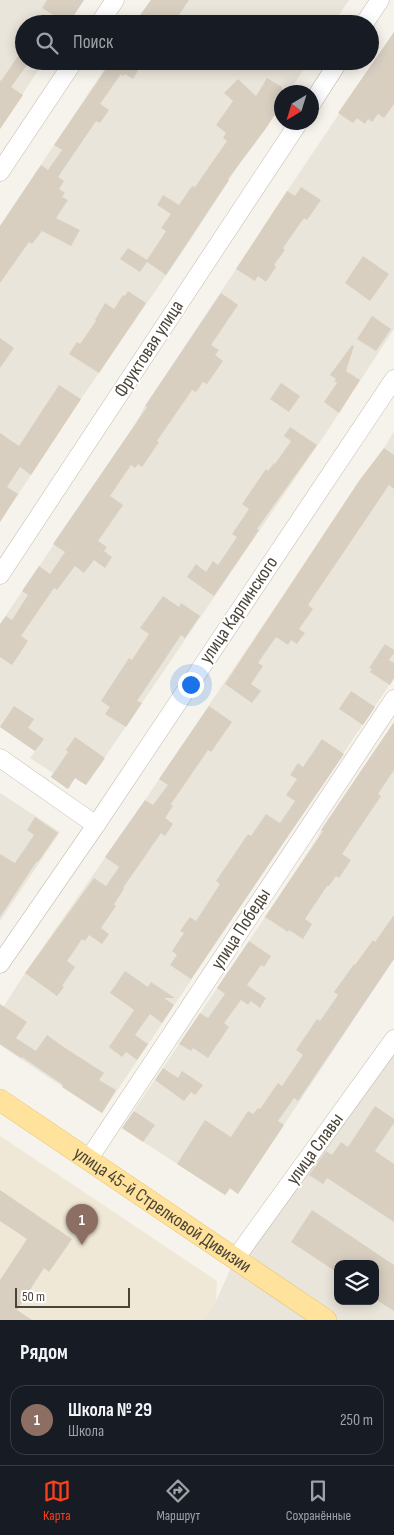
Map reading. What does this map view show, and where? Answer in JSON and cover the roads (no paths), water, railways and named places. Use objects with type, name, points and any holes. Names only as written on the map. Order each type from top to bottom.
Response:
[{"type":"main road","name":"улица 45-й Стрелковой Дивизии","points":[[0,1100],[326,1320]]},
{"type":"street","points":[[105,15],[115,0]]},
{"type":"street","points":[[370,15],[380,0]]},
{"type":"street","points":[[0,172],[68,70]]},
{"type":"street","points":[[319,92],[333,70]]},
{"type":"street","name":"Фруктовая улица","points":[[0,575],[294,130]]},
{"type":"street","name":"улица Карпинского","points":[[0,964],[96,825],[394,379]]},
{"type":"street","name":"улица Победы","points":[[88,1160],[394,699]]},
{"type":"street","points":[[0,758],[96,825]]},
{"type":"street","name":"улица Славы","points":[[235,1259],[394,1039]]},
{"type":"place","name":"Школа № 29","points":[[82,1245]]}]
